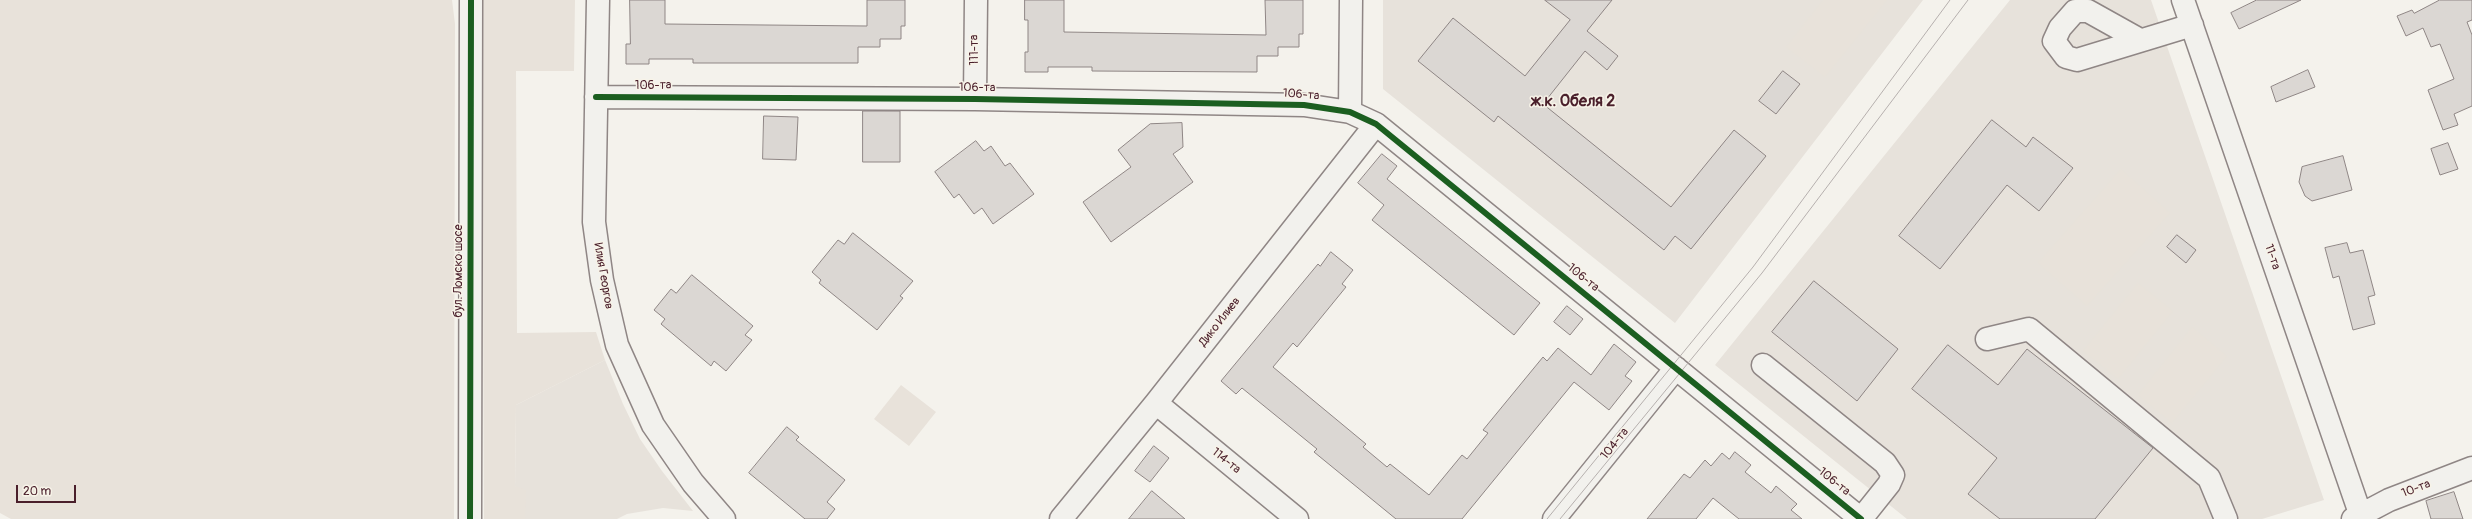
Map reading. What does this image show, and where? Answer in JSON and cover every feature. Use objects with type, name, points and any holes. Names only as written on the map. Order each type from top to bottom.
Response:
[{"type":"street","name":"бул. Ломско шосе","points":[[465,0],[470,23]]},
{"type":"street","name":"бул. Ломско шосе","points":[[470,0],[470,519]]},
{"type":"street","name":"Илия Георгов","points":[[598,0],[594,222],[602,280],[617,345],[653,425],[693,483],[724,519]]},
{"type":"street","name":"111-та","points":[[975,99],[976,0]]},
{"type":"street","points":[[1350,112],[1351,0]]},
{"type":"street","name":"11-та","points":[[2183,0],[2359,518]]},
{"type":"street","points":[[2140,40],[2192,25]]},
{"type":"street","name":"106-та","points":[[596,97],[975,99],[1304,105],[1350,112],[1376,124],[1861,519]]},
{"type":"street","name":"Дико Илиев","points":[[1061,519],[1156,403],[1376,124]]},
{"type":"street","points":[[1987,339],[2029,329],[2209,478],[2226,519]]},
{"type":"street","points":[[1763,365],[1885,463],[1893,475],[1889,484],[1861,519]]},
{"type":"street","name":"104-та","points":[[1554,519],[1676,368]]},
{"type":"street","name":"114-та","points":[[1156,403],[1297,519]]},
{"type":"street","name":"10-та","points":[[2359,518],[2388,500],[2472,468]]},
{"type":"shaded area","points":[[0,0],[452,0],[455,24],[454,519],[11,519],[0,513]]},
{"type":"shaded area","points":[[482,0],[575,0],[574,71],[516,71],[517,333],[596,332],[605,360],[516,405],[515,486],[526,490],[525,519],[484,519]]},
{"type":"shaded area","points":[[1383,0],[1923,0],[1675,323],[1383,89]]},
{"type":"shaded area","points":[[1823,0],[1887,0],[1825,77],[1786,47]]},
{"type":"shaded area","points":[[2010,0],[2151,0],[2324,500],[2262,519],[1907,519],[1715,365]]},
{"type":"shaded area","points":[[2121,169],[2170,213],[2087,306],[2038,263]]},
{"type":"shaded area","points":[[2138,283],[2173,311],[2118,379],[2083,351]]},
{"type":"shaded area","points":[[2192,327],[2227,356],[2172,423],[2138,395]]},
{"type":"shaded area","points":[[605,360],[623,404],[640,439],[662,471],[693,511],[663,508],[627,514],[617,519],[525,519],[515,486],[516,405]]},
{"type":"shaded area","points":[[901,385],[936,412],[909,446],[874,419]]},
{"type":"building","points":[[630,0],[665,0],[665,24],[867,26],[867,0],[905,0],[905,26],[901,26],[901,39],[880,39],[880,47],[858,47],[858,63],[693,63],[693,59],[649,59],[649,64],[626,64],[626,44],[630,44]]},
{"type":"building","points":[[1025,0],[1064,0],[1064,32],[1266,35],[1265,0],[1303,0],[1303,34],[1299,34],[1299,47],[1278,47],[1278,56],[1257,56],[1257,72],[1092,71],[1092,67],[1048,67],[1048,72],[1025,72],[1025,52],[1028,52],[1028,20],[1025,20]]},
{"type":"building","points":[[1545,0],[1612,0],[1587,31],[1618,56],[1607,70],[1585,51],[1543,104],[1671,207],[1734,130],[1766,156],[1691,249],[1675,236],[1664,250],[1498,116],[1494,122],[1418,61],[1453,18],[1525,76],[1570,20]]},
{"type":"building","points":[[2257,0],[2301,0],[2239,29],[2231,13]]},
{"type":"building","points":[[2440,0],[2472,0],[2472,20],[2467,22],[2472,35],[2472,106],[2454,114],[2458,125],[2443,130],[2428,90],[2454,79],[2440,44],[2431,47],[2423,28],[2406,36],[2397,16],[2412,10],[2414,13]]},
{"type":"building","points":[[2308,70],[2315,87],[2276,102],[2271,87]]},
{"type":"building","points":[[1783,71],[1800,84],[1776,114],[1759,101]]},
{"type":"building","points":[[863,111],[900,111],[900,162],[863,162]]},
{"type":"building","points":[[764,116],[798,117],[796,160],[763,159]]},
{"type":"building","points":[[1992,120],[2026,147],[2033,137],[2073,168],[2039,211],[2007,185],[1940,269],[1899,236]]},
{"type":"building","points":[[1182,123],[1183,147],[1173,154],[1193,182],[1111,242],[1083,202],[1131,167],[1118,150],[1150,124]]},
{"type":"building","points":[[976,141],[984,151],[991,146],[1005,166],[1010,163],[1034,194],[993,224],[982,208],[974,214],[959,194],[954,198],[935,172]]},
{"type":"building","points":[[2448,143],[2458,169],[2440,175],[2431,149]]},
{"type":"building","points":[[1382,154],[1397,166],[1387,179],[1540,303],[1514,335],[1372,220],[1384,205],[1358,183]]},
{"type":"building","points":[[2343,156],[2352,190],[2312,201],[2305,196],[2299,182],[2302,167]]},
{"type":"building","points":[[853,233],[913,281],[900,296],[903,298],[877,330],[819,283],[821,280],[812,272],[838,240],[844,244]]},
{"type":"building","points":[[2177,235],[2196,250],[2186,263],[2167,247]]},
{"type":"building","points":[[2347,243],[2350,253],[2363,250],[2375,295],[2368,297],[2375,324],[2353,330],[2339,276],[2333,278],[2325,248]]},
{"type":"building","points":[[1331,252],[1353,270],[1342,284],[1346,287],[1297,347],[1293,343],[1273,367],[1366,444],[1363,447],[1387,467],[1390,464],[1429,495],[1462,455],[1467,459],[1488,433],[1483,430],[1543,357],[1547,361],[1558,348],[1591,375],[1614,344],[1636,362],[1625,376],[1632,381],[1609,410],[1574,382],[1462,519],[1396,519],[1314,452],[1317,449],[1242,388],[1236,394],[1221,381],[1318,264],[1320,266]]},
{"type":"building","points":[[692,275],[753,326],[745,335],[752,340],[726,371],[714,361],[711,366],[661,324],[665,319],[654,310],[671,289],[676,293]]},
{"type":"building","points":[[1814,281],[1898,349],[1857,401],[1772,332]]},
{"type":"building","points":[[1567,306],[1583,319],[1570,335],[1554,322]]},
{"type":"building","points":[[1948,345],[1998,385],[2027,349],[2153,448],[2095,519],[2000,519],[1968,494],[1997,458],[1912,389]]},
{"type":"building","points":[[787,427],[799,437],[796,440],[845,480],[827,502],[835,509],[827,519],[805,519],[749,473]]},
{"type":"building","points":[[1154,446],[1169,458],[1150,482],[1135,471]]},
{"type":"building","points":[[1735,452],[1751,465],[1745,472],[1771,493],[1776,486],[1797,504],[1791,510],[1802,519],[1739,519],[1713,498],[1696,519],[1647,519],[1684,474],[1690,478],[1705,460],[1711,466],[1722,453],[1729,459]]},
{"type":"building","points":[[1152,491],[1185,519],[1129,519]]},
{"type":"building","points":[[2454,492],[2463,519],[2431,519],[2426,501]]},
{"type":"tram line","points":[[1547,519],[1753,267],[1950,0]]},
{"type":"tram line","points":[[1560,519],[1762,273],[1968,0]]},
{"type":"cycle path","points":[[470,519],[471,0]]},
{"type":"cycle path","points":[[596,97],[975,99],[1304,105],[1350,112],[1376,124],[1861,519]]},
{"type":"district","name":"ж.к. Обеля 2","points":[[1573,102]]}]
